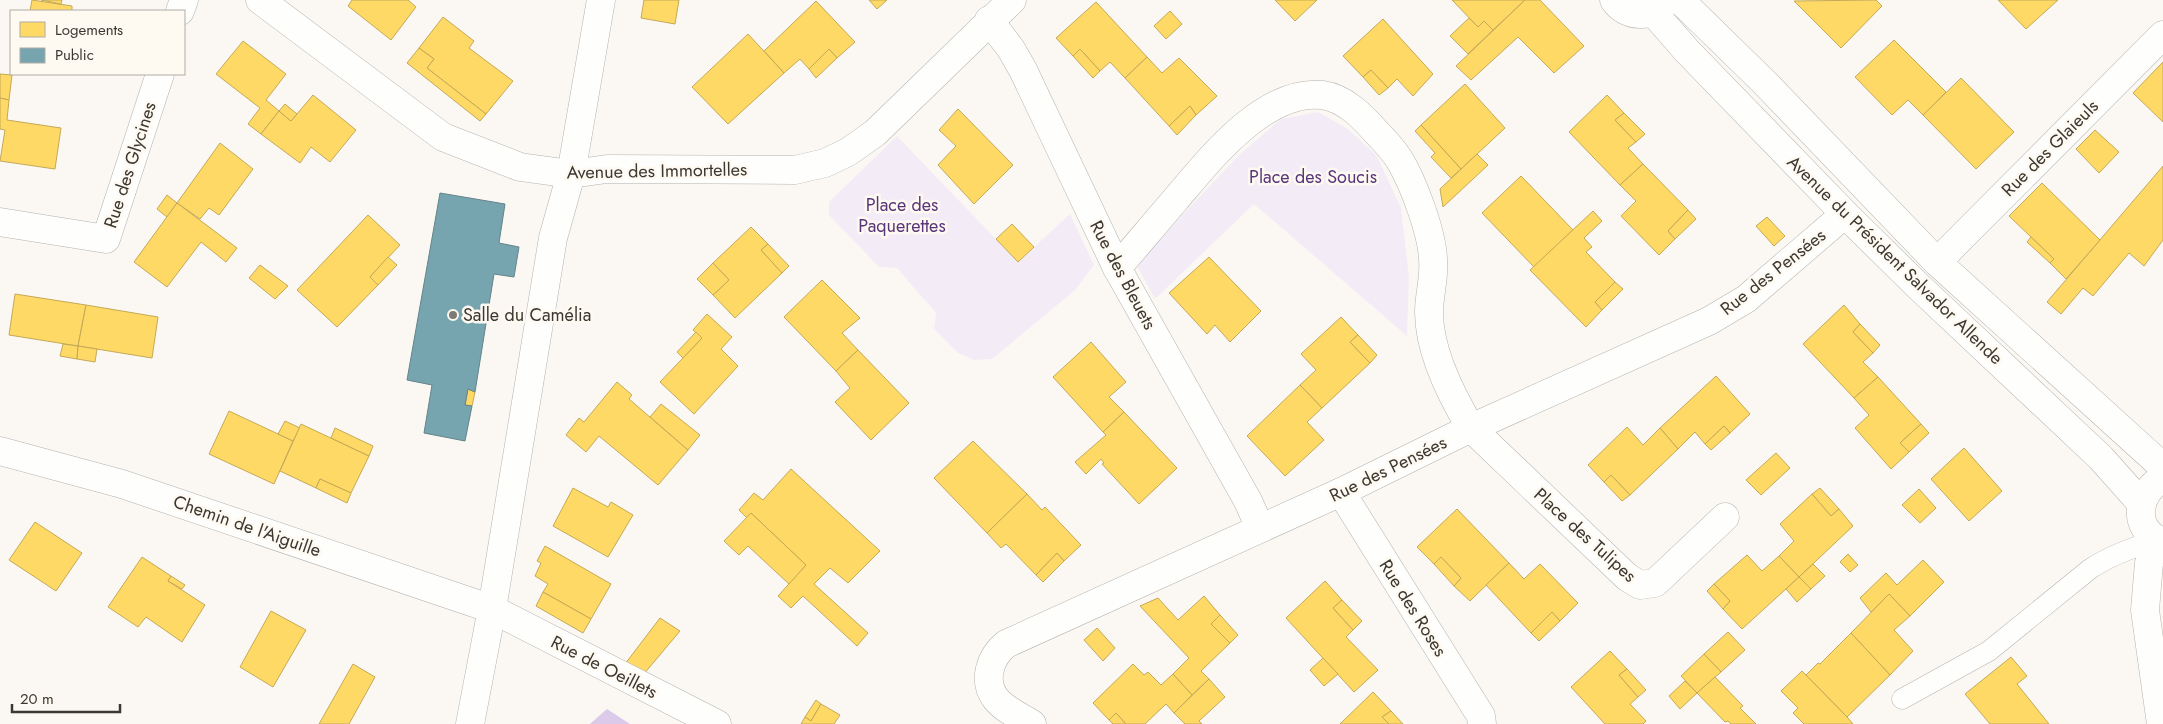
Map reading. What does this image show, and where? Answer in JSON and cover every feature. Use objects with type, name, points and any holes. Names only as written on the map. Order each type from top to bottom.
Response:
[{"type":"street","name":"Avenue des Immortelles","points":[[260,0],[443,137],[520,167],[571,174],[607,169],[795,170],[825,163],[848,152],[875,132],[989,20],[1012,0]]},
{"type":"street","points":[[470,724],[492,609],[553,238],[571,174],[602,0]]},
{"type":"street","points":[[1614,0],[1627,12],[1640,14],[1659,6]]},
{"type":"street","name":"Avenue du Président Salvador Allende","points":[[1680,0],[1772,91],[1938,262],[2163,467]]},
{"type":"street","name":"Avenue du Président Salvador Allende","points":[[1659,6],[1687,51],[1845,214],[1917,285],[2101,458],[2141,503]]},
{"type":"street","name":"Rue des Bleuets","points":[[989,20],[1011,49],[1117,268],[1248,501],[1260,528]]},
{"type":"street","name":"Rue des Glaieuls","points":[[1938,262],[2163,35]]},
{"type":"street","name":"Rue des Glycines","points":[[0,222],[106,239],[160,75]]},
{"type":"street","points":[[1117,268],[1215,154],[1262,113],[1284,102],[1304,96],[1323,95],[1341,101],[1362,116],[1399,158],[1410,182],[1427,228],[1434,259],[1429,311],[1430,336],[1456,403],[1471,428]]},
{"type":"street","name":"Rue des Pensées","points":[[1032,724],[996,699],[989,683],[989,668],[996,653],[1006,644],[1341,492],[1471,428],[1709,321],[1746,298],[1845,214]]},
{"type":"street","name":"Place des Tulipes","points":[[1471,428],[1627,577],[1640,585],[1655,583],[1725,517]]},
{"type":"street","name":"Chemin de l'Aiguille","points":[[0,451],[122,484],[492,609]]},
{"type":"street","points":[[2161,724],[2145,610],[2149,563],[2160,541],[2149,534],[2143,524],[2141,503],[2146,492],[2153,484],[2163,478]]},
{"type":"street","name":"Rue des Roses","points":[[1341,492],[1477,709],[1481,716],[1482,724]]},
{"type":"street","name":"Rue de Oeillets","points":[[492,609],[717,724]]},
{"type":"lane","points":[[1902,699],[1989,651],[2090,569],[2107,558],[2134,547],[2160,541]]},
{"type":"green space","name":"Place des Soucis","points":[[1318,112],[1348,129],[1377,156],[1401,208],[1409,277],[1407,336],[1254,204],[1155,299],[1136,264],[1240,154],[1281,119]]},
{"type":"green space","name":"Place des Paquerettes","points":[[897,136],[1018,262],[1070,214],[1094,265],[1075,290],[992,359],[974,360],[958,353],[934,329],[936,313],[897,268],[879,267],[829,215],[829,202]]},
{"type":"shaded area","points":[[607,709],[630,724],[590,724]]},
{"type":"building: Logements","points":[[32,0],[72,6],[72,10],[30,10]]},
{"type":"building: Logements","points":[[41,0],[62,0],[61,4]]},
{"type":"building: Logements","points":[[352,0],[408,0],[416,7],[391,40],[348,6]]},
{"type":"building: Logements","points":[[644,0],[679,0],[675,24],[641,18]]},
{"type":"building: Logements","points":[[869,0],[887,0],[877,9]]},
{"type":"building: Logements","points":[[1275,0],[1317,0],[1295,21]]},
{"type":"building: Logements","points":[[1452,0],[1525,0],[1493,30],[1484,21],[1478,27]]},
{"type":"building: Logements","points":[[1525,0],[1540,0],[1584,46],[1554,73],[1518,37],[1471,80],[1456,66]]},
{"type":"building: Logements","points":[[1876,0],[1882,6],[1841,48],[1794,1]]},
{"type":"building: Logements","points":[[1998,0],[2058,0],[2026,29]]},
{"type":"building: Logements","points":[[816,1],[855,42],[837,58],[829,49],[809,69],[800,59],[784,73],[764,51]]},
{"type":"building: Logements","points":[[1096,2],[1147,57],[1125,78],[1110,62],[1100,71],[1080,49],[1073,56],[1056,38]]},
{"type":"building: Logements","points":[[1170,11],[1182,24],[1166,39],[1154,26]]},
{"type":"building: Logements","points":[[443,17],[474,41],[469,48],[513,81],[486,114],[427,68],[434,59],[419,48]]},
{"type":"building: Logements","points":[[1469,18],[1478,27],[1484,21],[1493,30],[1468,54],[1450,36]]},
{"type":"building: Logements","points":[[1383,19],[1433,74],[1413,96],[1397,79],[1388,88],[1371,70],[1363,77],[1343,56]]},
{"type":"building: Logements","points":[[748,34],[784,73],[728,124],[692,87]]},
{"type":"building: Logements","points":[[1894,40],[1946,92],[1923,115],[1908,100],[1892,115],[1855,77]]},
{"type":"building: Logements","points":[[243,41],[286,74],[266,100],[279,111],[261,134],[248,124],[260,108],[216,74]]},
{"type":"building: Logements","points":[[419,48],[434,59],[427,68],[486,114],[480,121],[407,63]]},
{"type":"building: Logements","points":[[829,49],[837,58],[816,78],[809,69]]},
{"type":"building: Logements","points":[[1080,49],[1100,71],[1093,78],[1073,56]]},
{"type":"building: Logements","points":[[1147,57],[1162,73],[1179,58],[1217,96],[1196,115],[1190,106],[1169,126],[1125,78]]},
{"type":"building: Logements","points":[[2163,62],[2163,122],[2133,93]]},
{"type":"building: Logements","points":[[1371,70],[1388,88],[1379,95],[1363,77]]},
{"type":"building: Logements","points":[[0,74],[12,75],[9,100],[0,98]]},
{"type":"building: Logements","points":[[1961,78],[2014,132],[1976,169],[1923,115]]},
{"type":"building: Logements","points":[[1465,84],[1505,128],[1461,169],[1421,125]]},
{"type":"building: Logements","points":[[313,95],[356,130],[330,162],[311,147],[300,163],[261,134],[279,111],[291,121]]},
{"type":"building: Logements","points":[[1607,95],[1624,113],[1615,120],[1636,142],[1628,148],[1643,164],[1620,185],[1569,132]]},
{"type":"building: Logements","points":[[0,98],[9,100],[7,120],[61,128],[55,169],[0,161],[5,130],[0,129]]},
{"type":"building: Logements","points":[[285,104],[297,114],[291,121],[279,111]]},
{"type":"building: Logements","points":[[1190,106],[1196,115],[1177,135],[1169,126]]},
{"type":"building: Logements","points":[[958,109],[1013,165],[974,204],[938,165],[956,146],[939,130]]},
{"type":"building: Logements","points":[[1624,113],[1645,134],[1636,142],[1615,120]]},
{"type":"building: Logements","points":[[1421,125],[1461,169],[1451,178],[1431,157],[1435,153],[1415,131]]},
{"type":"building: Logements","points":[[2095,130],[2119,152],[2099,173],[2076,149]]},
{"type":"building: Logements","points":[[220,143],[253,169],[219,215],[209,208],[200,219],[177,203]]},
{"type":"building: Logements","points":[[1477,154],[1488,165],[1443,207],[1440,189]]},
{"type":"building: Logements","points":[[1643,164],[1688,210],[1668,231],[1675,239],[1659,255],[1621,216],[1636,201],[1620,185]]},
{"type":"building: Logements","points":[[2163,166],[2163,240],[2144,266],[2129,253],[2093,296],[2083,288],[2061,314],[2047,302]]},
{"type":"building: Logements","points":[[1521,176],[1573,230],[1534,267],[1482,213]]},
{"type":"building: Logements","points":[[2042,183],[2100,240],[2066,279],[2050,263],[2054,259],[2009,216]]},
{"type":"building: Logements","points":[[167,195],[177,203],[167,217],[157,209]]},
{"type":"building: Logements","points":[[177,203],[237,248],[226,262],[201,242],[167,287],[134,262]]},
{"type":"building: Logements","points":[[1688,210],[1696,219],[1675,239],[1668,231]]},
{"type":"building: Logements","points":[[1593,211],[1602,221],[1584,238],[1592,247],[1586,252],[1615,282],[1595,302],[1602,310],[1586,327],[1530,270]]},
{"type":"building: Logements","points":[[368,215],[400,245],[370,277],[378,285],[337,327],[297,290]]},
{"type":"building: Logements","points":[[1767,217],[1785,236],[1774,246],[1756,226]]},
{"type":"building: Logements","points":[[1012,224],[1034,247],[1018,262],[996,239]]},
{"type":"building: Logements","points":[[751,227],[768,244],[761,250],[782,273],[735,318],[713,295],[729,280],[713,263]]},
{"type":"building: Logements","points":[[2031,237],[2054,259],[2050,263],[2027,242]]},
{"type":"building: Logements","points":[[768,244],[789,266],[782,273],[761,250]]},
{"type":"building: Logements","points":[[388,257],[397,265],[378,285],[370,277]]},
{"type":"building: Logements","points":[[1209,257],[1261,311],[1230,342],[1215,325],[1207,334],[1169,293]]},
{"type":"building: Logements","points":[[713,263],[729,280],[713,295],[697,279]]},
{"type":"building: Logements","points":[[260,265],[288,286],[275,299],[249,278]]},
{"type":"building: Logements","points":[[822,280],[860,318],[842,333],[858,350],[836,371],[784,317]]},
{"type":"building: Logements","points":[[1615,282],[1623,289],[1602,310],[1595,302]]},
{"type":"building: Logements","points":[[15,294],[86,305],[78,346],[9,335]]},
{"type":"building: Logements","points":[[86,305],[158,317],[152,358],[78,346]]},
{"type":"building: Logements","points":[[1844,305],[1860,324],[1853,332],[1873,353],[1863,362],[1878,377],[1854,398],[1803,344]]},
{"type":"building: Logements","points":[[707,314],[732,337],[721,349],[738,366],[694,414],[660,382],[702,338],[693,330]]},
{"type":"building: Logements","points":[[1341,317],[1358,335],[1350,342],[1370,363],[1322,408],[1300,385],[1316,370],[1301,354]]},
{"type":"building: Logements","points":[[1860,324],[1880,345],[1873,353],[1853,332]]},
{"type":"building: Logements","points":[[696,332],[702,338],[683,358],[677,352]]},
{"type":"building: Logements","points":[[1358,335],[1377,355],[1370,363],[1350,342]]},
{"type":"building: Logements","points":[[1091,342],[1126,382],[1109,397],[1124,412],[1103,432],[1053,377]]},
{"type":"building: Logements","points":[[63,344],[78,346],[77,359],[60,356]]},
{"type":"building: Logements","points":[[78,346],[97,349],[95,362],[77,359]]},
{"type":"building: Logements","points":[[858,350],[909,403],[871,440],[835,402],[850,388],[836,371]]},
{"type":"building: Logements","points":[[1716,376],[1750,414],[1730,433],[1724,426],[1705,444],[1695,432],[1678,449],[1660,428]]},
{"type":"building: Logements","points":[[1878,377],[1921,424],[1900,443],[1909,452],[1891,469],[1855,428],[1869,415],[1854,398]]},
{"type":"building: Logements","points":[[617,382],[632,395],[629,399],[688,450],[658,485],[599,436],[586,452],[566,435],[579,418],[584,422]]},
{"type":"building: Logements","points":[[1300,385],[1322,408],[1307,422],[1324,440],[1285,476],[1247,436]]},
{"type":"building: Logements","points":[[468,389],[475,392],[472,406],[465,405]]},
{"type":"building: Logements","points":[[661,404],[700,435],[688,450],[650,417]]},
{"type":"building: Logements","points":[[229,411],[293,441],[274,484],[209,454]]},
{"type":"building: Logements","points":[[1124,412],[1177,468],[1139,504],[1102,464],[1104,463],[1101,459],[1086,474],[1075,462],[1106,435],[1103,432]]},
{"type":"building: Logements","points":[[285,421],[300,428],[293,441],[278,434]]},
{"type":"building: Logements","points":[[301,424],[369,456],[351,493],[320,479],[316,488],[280,471]]},
{"type":"building: Logements","points":[[1921,424],[1929,433],[1909,452],[1900,443]]},
{"type":"building: Logements","points":[[1724,426],[1730,433],[1711,450],[1705,444]]},
{"type":"building: Logements","points":[[1627,427],[1643,445],[1660,428],[1678,449],[1630,495],[1611,475],[1604,482],[1588,465]]},
{"type":"building: Logements","points":[[335,428],[373,446],[369,456],[331,438]]},
{"type":"building: Logements","points":[[973,441],[1027,494],[987,533],[934,478]]},
{"type":"building: Logements","points":[[1964,448],[2002,491],[1969,521],[1931,479]]},
{"type":"building: Logements","points":[[1776,453],[1790,468],[1761,495],[1746,480]]},
{"type":"building: Logements","points":[[791,469],[880,551],[848,583],[830,568],[814,584],[868,633],[857,646],[803,596],[791,608],[778,596],[806,565],[751,513],[747,518],[739,510],[754,493],[763,500]]},
{"type":"building: Logements","points":[[1611,475],[1630,495],[1622,501],[1604,482]]},
{"type":"building: Logements","points":[[320,479],[351,493],[347,503],[316,488]]},
{"type":"building: Logements","points":[[573,488],[608,507],[611,502],[633,515],[608,557],[553,526]]},
{"type":"building: Logements","points":[[1820,488],[1839,509],[1831,516],[1812,494]]},
{"type":"building: Logements","points":[[1919,489],[1936,508],[1920,523],[1902,505]]},
{"type":"building: Logements","points":[[1027,494],[1042,510],[1045,507],[1081,545],[1064,561],[1057,553],[1036,575],[1006,544],[1001,548],[987,533]]},
{"type":"building: Logements","points":[[1812,494],[1831,516],[1839,509],[1853,526],[1799,577],[1779,556],[1794,541],[1780,524]]},
{"type":"building: Logements","points":[[1457,509],[1509,563],[1470,601],[1454,586],[1461,578],[1441,557],[1434,564],[1417,547]]},
{"type":"building: Logements","points":[[751,513],[806,565],[789,584],[748,546],[739,555],[724,541]]},
{"type":"building: Logements","points":[[35,522],[82,553],[56,591],[9,560]]},
{"type":"building: Logements","points":[[545,546],[611,584],[591,619],[543,592],[548,584],[535,576],[541,563],[537,561]]},
{"type":"building: Logements","points":[[1057,553],[1064,561],[1043,582],[1036,575]]},
{"type":"building: Logements","points":[[1848,554],[1858,565],[1850,572],[1840,562]]},
{"type":"building: Logements","points":[[1747,555],[1762,571],[1779,556],[1799,577],[1742,629],[1723,609],[1730,601],[1714,584]]},
{"type":"building: Logements","points":[[142,557],[171,576],[168,581],[205,605],[182,642],[146,617],[138,627],[108,607]]},
{"type":"building: Logements","points":[[1441,557],[1461,578],[1454,586],[1434,564]]},
{"type":"building: Logements","points":[[1923,560],[1944,582],[1910,616],[1889,594],[1871,612],[1860,598],[1886,573],[1897,585]]},
{"type":"building: Logements","points":[[1509,563],[1524,579],[1540,564],[1578,603],[1560,621],[1552,612],[1531,633],[1486,585]]},
{"type":"building: Logements","points":[[1813,564],[1825,576],[1811,589],[1799,577]]},
{"type":"building: Logements","points":[[171,576],[185,585],[182,589],[168,581]]},
{"type":"building: Logements","points":[[1799,577],[1811,589],[1797,602],[1786,589]]},
{"type":"building: Logements","points":[[1325,581],[1342,600],[1333,608],[1353,630],[1346,637],[1378,670],[1354,692],[1286,618]]},
{"type":"building: Logements","points":[[1714,584],[1730,601],[1723,609],[1707,591]]},
{"type":"building: Logements","points":[[543,592],[591,619],[583,633],[536,606]]},
{"type":"building: Logements","points":[[1889,594],[1910,616],[1894,630],[1913,651],[1890,675],[1851,633]]},
{"type":"building: Logements","points":[[1204,596],[1220,615],[1211,624],[1230,643],[1201,671],[1209,679],[1192,695],[1173,674],[1189,658],[1140,606],[1158,598],[1178,620]]},
{"type":"building: Logements","points":[[1342,600],[1362,621],[1353,630],[1333,608]]},
{"type":"building: Logements","points":[[271,611],[306,630],[273,687],[240,667]]},
{"type":"building: Logements","points":[[1552,612],[1560,621],[1539,641],[1531,633]]},
{"type":"building: Logements","points":[[1220,615],[1238,635],[1230,643],[1211,624]]},
{"type":"building: Logements","points":[[660,618],[680,631],[643,675],[625,664]]},
{"type":"building: Logements","points":[[1097,628],[1115,648],[1103,661],[1084,640]]},
{"type":"building: Logements","points":[[1728,632],[1745,650],[1721,672],[1704,654]]},
{"type":"building: Logements","points":[[1851,633],[1890,675],[1847,717],[1806,675],[1818,663],[1820,664]]},
{"type":"building: Logements","points":[[1610,651],[1627,669],[1619,675],[1638,697],[1630,704],[1646,721],[1643,724],[1605,724],[1571,687]]},
{"type":"building: Logements","points":[[1704,654],[1721,672],[1697,693],[1681,676]]},
{"type":"building: Logements","points":[[2011,657],[2027,676],[2017,684],[2049,724],[1990,724],[1965,694]]},
{"type":"building: Logements","points":[[1323,658],[1338,674],[1324,686],[1310,670]]},
{"type":"building: Logements","points":[[353,664],[375,677],[349,724],[319,724]]},
{"type":"building: Logements","points":[[1133,664],[1144,675],[1148,672],[1161,685],[1173,674],[1192,695],[1174,713],[1166,704],[1145,724],[1126,724],[1116,713],[1109,720],[1093,703]]},
{"type":"building: Logements","points":[[1627,669],[1646,690],[1638,697],[1619,675]]},
{"type":"building: Logements","points":[[1802,671],[1853,724],[1804,724],[1793,713],[1798,708],[1781,691]]},
{"type":"building: Logements","points":[[1715,677],[1743,706],[1740,708],[1756,724],[1731,724],[1728,721],[1725,722],[1697,693]]},
{"type":"building: Logements","points":[[1209,679],[1225,697],[1199,721],[1202,724],[1185,724],[1174,713]]},
{"type":"building: Logements","points":[[1685,681],[1697,693],[1680,709],[1669,696]]},
{"type":"building: Logements","points":[[1373,692],[1391,711],[1382,717],[1389,724],[1340,724]]},
{"type":"building: Logements","points":[[816,700],[821,704],[811,721],[805,717]]},
{"type":"building: Logements","points":[[821,704],[840,715],[834,724],[801,724],[805,717],[811,721]]},
{"type":"building: Logements","points":[[1391,711],[1403,724],[1389,724],[1382,717]]},
{"type":"building: Logements","points":[[1116,713],[1126,724],[1113,724],[1109,720]]},
{"type":"building: Public","name":"Salle du Camélia","points":[[440,193],[505,204],[499,243],[519,247],[514,277],[494,274],[475,392],[468,389],[465,405],[472,406],[465,441],[424,433],[432,385],[407,380]]},
{"type":"place","name":"Salle du Camélia","points":[[453,315]]}]
